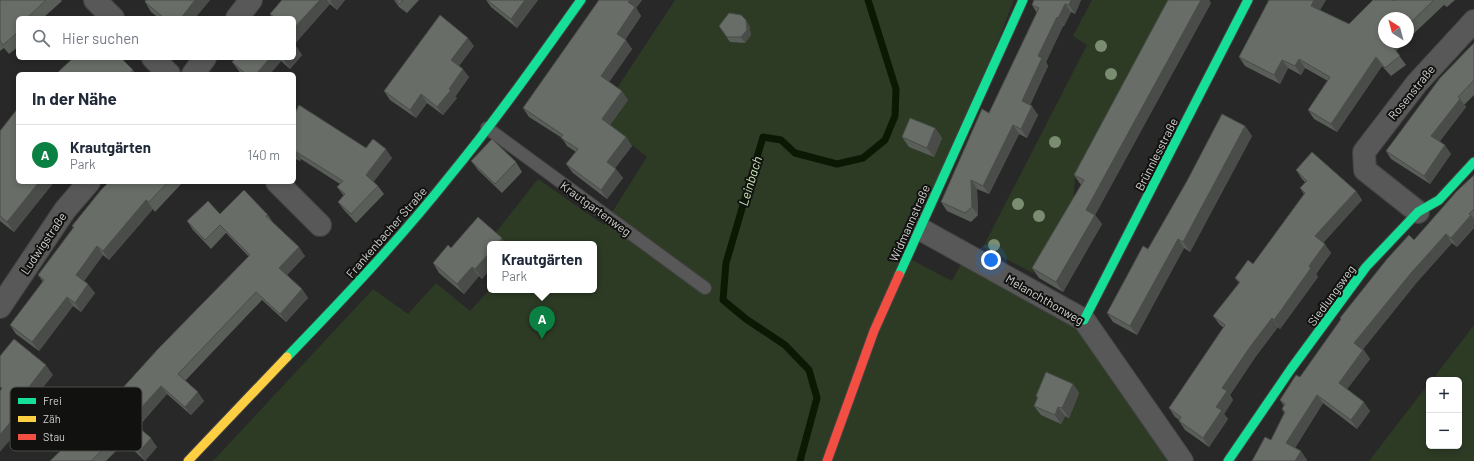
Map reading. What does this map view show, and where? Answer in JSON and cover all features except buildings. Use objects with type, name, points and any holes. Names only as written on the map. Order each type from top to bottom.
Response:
[{"type":"street","points":[[95,0],[111,16]]},
{"type":"street","points":[[239,16],[251,0]]},
{"type":"street","name":"Frankenbacher Straße","points":[[188,461],[251,393],[368,272],[430,202],[487,128],[581,0]]},
{"type":"street","name":"Widmannstraße","points":[[827,461],[874,331],[1023,0]]},
{"type":"street","name":"Brünnlesstraße","points":[[1084,320],[1248,0]]},
{"type":"street","name":"Rosenstraße","points":[[1418,212],[1365,170],[1364,152],[1417,83],[1474,21]]},
{"type":"street","points":[[155,60],[167,72]]},
{"type":"street","points":[[194,72],[204,60]]},
{"type":"street","name":"Siedlungsweg","points":[[1228,461],[1291,369],[1366,267],[1418,212],[1438,200],[1474,162]]},
{"type":"street","name":"Ludwigstraße","points":[[0,307],[65,210],[87,184]]},
{"type":"street","points":[[278,184],[320,225]]},
{"type":"street","name":"Melanchthonweg","points":[[920,229],[1084,320],[1182,461]]},
{"type":"lane","name":"Krautgartenweg","points":[[487,128],[705,288]]},
{"type":"green space","points":[[675,0],[1014,0],[912,260],[952,281],[964,258],[1081,323],[1176,461],[213,461],[373,289],[408,314],[436,283],[470,311],[487,292],[597,293],[597,241],[499,241],[493,236],[538,179],[604,225],[647,157],[598,117]]},
{"type":"green space","points":[[1092,0],[1173,0],[1075,179],[1073,206],[1033,273],[983,247],[1087,45],[1073,36]]},
{"type":"green space","points":[[1474,325],[1474,461],[1369,461],[1426,387],[1426,449],[1462,449],[1462,377],[1434,377]]},
{"type":"waterway","name":"Leinbach","points":[[800,461],[817,398],[809,370],[785,345],[746,319],[723,300],[726,263],[763,137],[781,140],[795,153],[837,164],[863,158],[885,140],[895,116],[896,89],[868,0]]},
{"type":"traffic: fast","points":[[287,357],[370,269],[430,200],[500,112],[581,0]]},
{"type":"traffic: fast","points":[[899,275],[1023,0]]},
{"type":"traffic: fast","points":[[1084,320],[1248,0]]},
{"type":"traffic: fast","points":[[1228,461],[1291,369],[1366,267],[1418,212],[1439,200],[1474,162]]},
{"type":"traffic: slow","points":[[188,461],[287,357]]},
{"type":"traffic: jam","points":[[827,461],[874,331],[899,275]]},
{"type":"place","name":"Krautgärten","points":[[542,339]]}]
